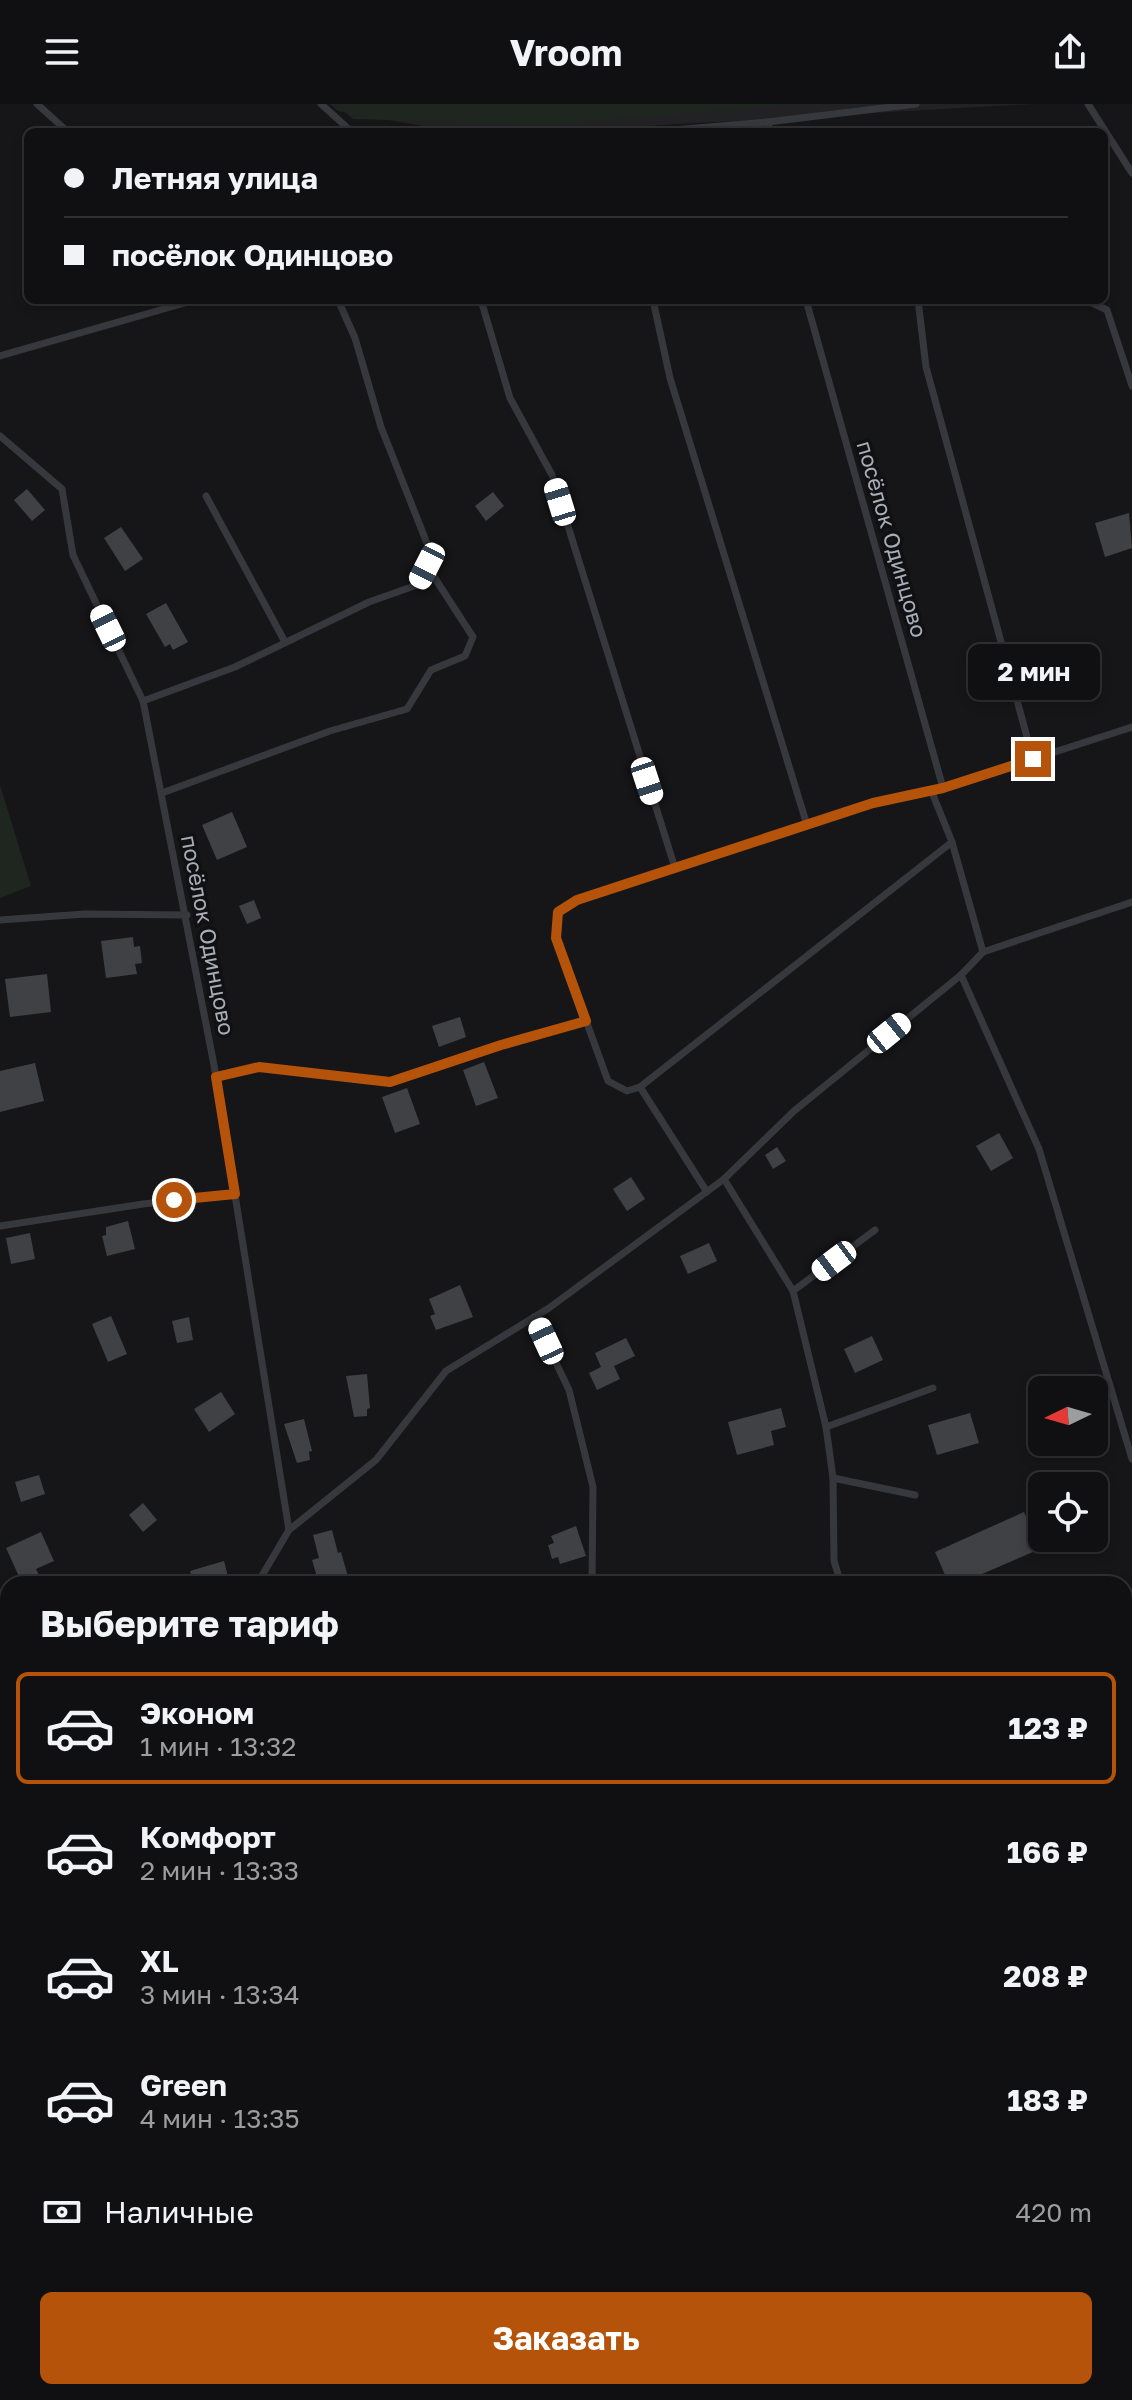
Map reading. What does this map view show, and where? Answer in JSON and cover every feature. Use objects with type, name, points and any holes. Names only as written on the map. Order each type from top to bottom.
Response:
[{"type":"lane","points":[[37,104],[64,128]]},
{"type":"lane","points":[[321,104],[348,128]]},
{"type":"lane","points":[[697,128],[916,104]]},
{"type":"lane","points":[[1088,104],[1103,128]]},
{"type":"lane","points":[[768,122],[769,128]]},
{"type":"lane","points":[[1108,135],[1132,173]]},
{"type":"lane","points":[[171,304],[173,308]]},
{"type":"lane","points":[[0,356],[184,304]]},
{"type":"lane","points":[[143,701],[235,667],[369,602],[417,585],[432,556],[381,427],[355,338],[340,304]]},
{"type":"lane","points":[[482,304],[510,398],[552,475],[675,868]]},
{"type":"lane","points":[[654,304],[670,378],[807,825]]},
{"type":"lane","name":"посёлок Одинцово","points":[[807,304],[943,788]]},
{"type":"lane","points":[[918,304],[926,367],[1033,759]]},
{"type":"lane","points":[[1094,304],[1107,310],[1132,386]]},
{"type":"lane","name":"посёлок Одинцово","points":[[0,436],[62,489],[73,555],[143,701],[187,915],[216,1077],[289,1530]]},
{"type":"lane","points":[[206,496],[285,642]]},
{"type":"lane","points":[[162,793],[330,731],[407,709],[431,670],[465,656],[473,637],[427,566]]},
{"type":"lane","points":[[952,842],[640,1087],[627,1091],[608,1081],[556,938],[558,912],[577,900],[873,803],[943,788],[1132,727]]},
{"type":"lane","points":[[931,790],[952,842],[983,952]]},
{"type":"lane","points":[[262,1576],[289,1530],[376,1460],[446,1371],[534,1317],[724,1179],[794,1111],[961,975],[983,952],[1132,902]]},
{"type":"lane","points":[[0,920],[85,914],[187,915]]},
{"type":"lane","points":[[961,975],[1039,1149],[1132,1459]]},
{"type":"lane","points":[[216,1077],[259,1067],[390,1082],[586,1021]]},
{"type":"lane","points":[[640,1087],[707,1192]]},
{"type":"lane","points":[[724,1179],[793,1291],[826,1427],[833,1478],[834,1561],[839,1576]]},
{"type":"lane","points":[[0,1226],[143,1204],[235,1194]]},
{"type":"lane","points":[[793,1291],[875,1230]]},
{"type":"lane","points":[[534,1317],[569,1390],[593,1487],[592,1576]]},
{"type":"lane","points":[[826,1427],[933,1388]]},
{"type":"lane","points":[[833,1478],[915,1495]]},
{"type":"shaded area","points":[[330,104],[1033,104],[610,128],[434,128],[338,111]]},
{"type":"shaded area","points":[[337,104],[803,104],[548,125],[353,119]]},
{"type":"shaded area","points":[[0,785],[31,886],[0,898]]},
{"type":"building","points":[[27,489],[45,510],[32,521],[14,500]]},
{"type":"building","points":[[493,492],[504,506],[486,521],[475,506]]},
{"type":"building","points":[[1129,513],[1132,548],[1105,557],[1095,523]]},
{"type":"building","points":[[121,527],[143,559],[125,571],[104,538]]},
{"type":"building","points":[[166,603],[188,642],[173,650],[170,644],[165,647],[146,614]]},
{"type":"building","points":[[232,812],[247,847],[217,860],[202,825]]},
{"type":"building","points":[[254,900],[261,918],[247,924],[239,906]]},
{"type":"building","points":[[133,937],[134,947],[140,946],[142,963],[135,964],[137,974],[106,978],[101,941]]},
{"type":"building","points":[[47,974],[51,1012],[10,1017],[5,979]]},
{"type":"building","points":[[460,1017],[466,1037],[439,1047],[432,1026]]},
{"type":"building","points":[[484,1062],[498,1098],[476,1106],[463,1070]]},
{"type":"building","points":[[35,1063],[44,1101],[0,1112],[0,1071]]},
{"type":"building","points":[[407,1088],[420,1124],[395,1133],[382,1097]]},
{"type":"building","points":[[999,1133],[1013,1158],[991,1171],[976,1146]]},
{"type":"building","points":[[777,1147],[786,1161],[773,1169],[765,1155]]},
{"type":"building","points":[[631,1177],[645,1199],[627,1211],[613,1189]]},
{"type":"building","points":[[128,1221],[135,1249],[107,1256],[102,1236],[106,1235],[106,1227]]},
{"type":"building","points":[[30,1233],[35,1259],[11,1264],[6,1238]]},
{"type":"building","points":[[709,1243],[717,1261],[688,1274],[680,1256]]},
{"type":"building","points":[[460,1285],[473,1317],[436,1330],[430,1316],[435,1314],[429,1299]]},
{"type":"building","points":[[111,1316],[127,1354],[108,1362],[92,1324]]},
{"type":"building","points":[[189,1317],[193,1340],[177,1343],[172,1321]]},
{"type":"building","points":[[872,1336],[883,1360],[855,1373],[844,1349]]},
{"type":"building","points":[[626,1338],[635,1356],[614,1366],[620,1379],[597,1390],[589,1373],[601,1367],[595,1353]]},
{"type":"building","points":[[367,1374],[370,1408],[367,1409],[367,1416],[354,1417],[346,1376]]},
{"type":"building","points":[[221,1392],[235,1414],[209,1432],[194,1409]]},
{"type":"building","points":[[781,1408],[786,1427],[771,1431],[774,1445],[737,1455],[728,1422]]},
{"type":"building","points":[[970,1413],[979,1443],[937,1455],[928,1425]]},
{"type":"building","points":[[304,1419],[312,1451],[309,1452],[310,1460],[297,1463],[284,1424]]},
{"type":"building","points":[[39,1475],[45,1494],[21,1502],[15,1482]]},
{"type":"building","points":[[143,1503],[157,1520],[143,1532],[129,1515]]},
{"type":"building","points":[[1024,1512],[1028,1521],[1028,1552],[1033,1552],[978,1576],[946,1576],[935,1552]]},
{"type":"building","points":[[576,1526],[586,1556],[560,1564],[558,1557],[552,1559],[548,1545],[554,1543],[551,1536]]},
{"type":"building","points":[[332,1530],[348,1576],[317,1576],[312,1560],[319,1558],[313,1535]]},
{"type":"building","points":[[41,1532],[54,1561],[36,1569],[37,1576],[19,1576],[6,1548]]},
{"type":"building","points":[[224,1561],[228,1576],[192,1576],[190,1571]]},
{"type":"route","points":[[174,1200],[235,1194],[216,1077],[259,1067],[390,1082],[586,1021],[556,938],[558,912],[577,900],[873,803],[943,788],[1033,759]]}]
